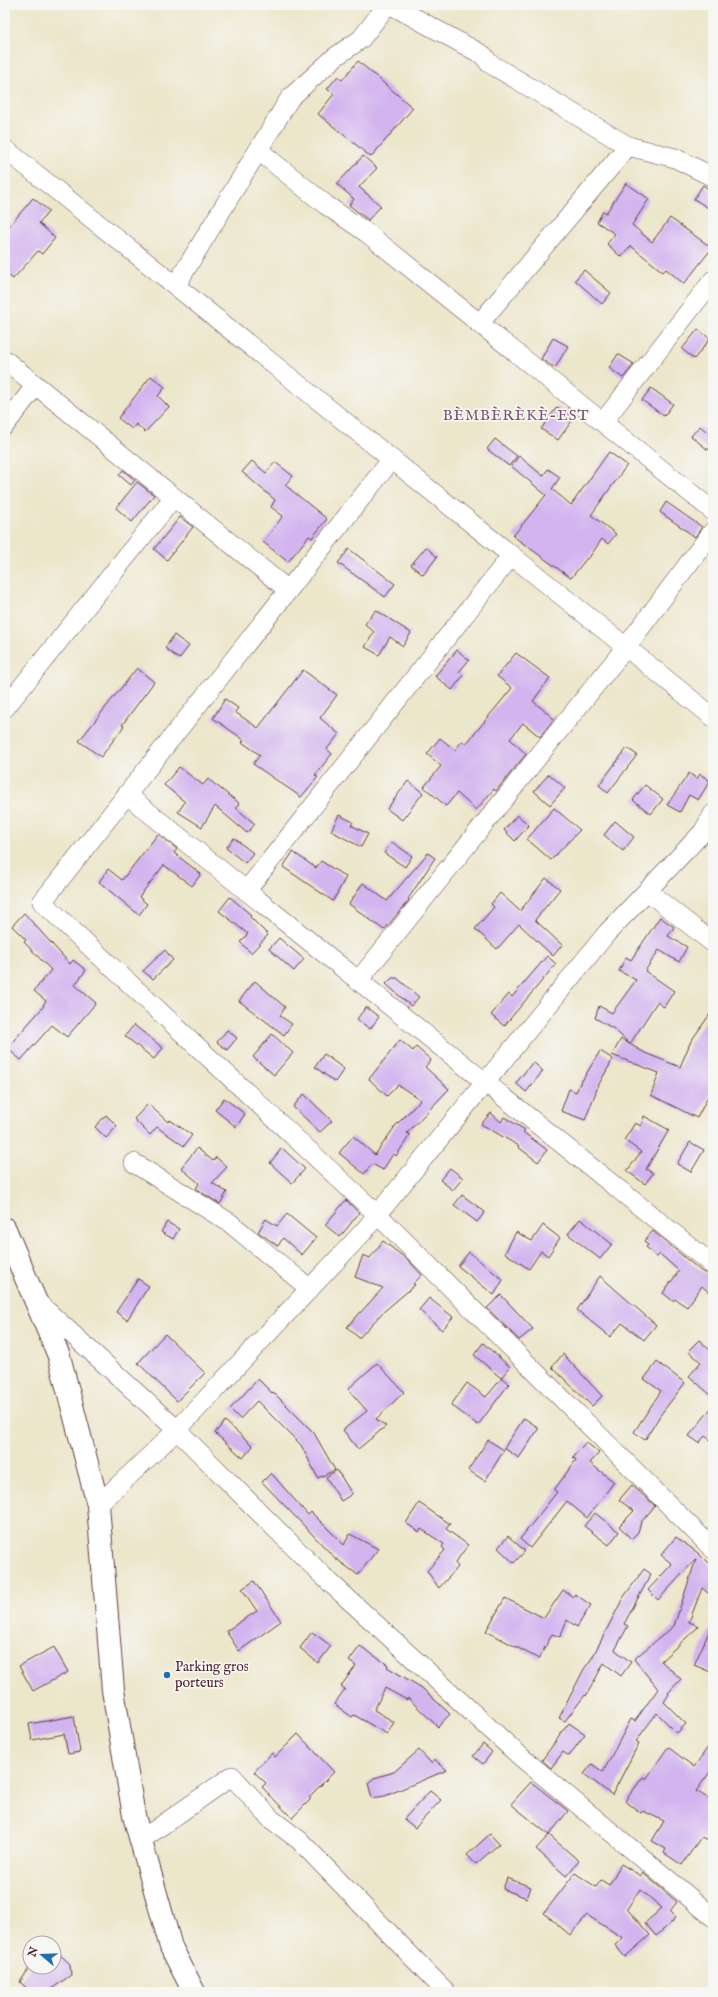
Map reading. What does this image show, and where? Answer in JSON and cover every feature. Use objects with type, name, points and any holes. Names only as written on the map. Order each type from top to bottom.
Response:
[{"type":"main road","points":[[5,1230],[59,1356],[98,1505],[113,1690],[134,1816],[172,1947],[194,1992]]},
{"type":"street","points":[[176,285],[290,98],[335,57],[361,39],[386,5]]},
{"type":"street","points":[[391,5],[483,55],[489,63],[628,146],[675,158],[713,177]]},
{"type":"street","points":[[479,324],[628,146]]},
{"type":"street","points":[[5,149],[713,717]]},
{"type":"street","points":[[258,150],[326,205],[367,233],[713,511]]},
{"type":"street","points":[[603,422],[713,280]]},
{"type":"street","points":[[5,360],[288,590]]},
{"type":"street","points":[[5,425],[36,385]]},
{"type":"street","points":[[392,459],[42,902],[378,1215],[713,1550]]},
{"type":"street","points":[[5,708],[174,497]]},
{"type":"street","points":[[358,981],[626,647],[713,531]]},
{"type":"street","points":[[246,891],[512,555]]},
{"type":"street","points":[[127,795],[713,1265]]},
{"type":"street","points":[[98,1505],[177,1430],[378,1215],[607,933],[703,832],[713,814]]},
{"type":"street","points":[[647,891],[713,943]]},
{"type":"street","points":[[134,1163],[230,1222],[310,1289]]},
{"type":"street","points":[[35,1300],[177,1430],[323,1576],[521,1757],[713,1917]]},
{"type":"street","points":[[141,1840],[232,1776],[271,1819],[299,1840],[446,1992]]},
{"type":"building","points":[[358,61],[413,108],[371,157],[318,114],[334,94],[327,89],[338,76],[342,80]]},
{"type":"building","points":[[363,156],[377,168],[359,187],[381,206],[368,220],[349,205],[354,199],[337,184]]},
{"type":"building","points":[[626,183],[649,199],[632,225],[652,242],[670,218],[712,248],[684,284],[666,269],[663,272],[631,246],[621,257],[607,244],[615,234],[597,222],[603,211],[606,213]]},
{"type":"building","points":[[703,185],[713,192],[713,211],[694,199]]},
{"type":"building","points":[[33,198],[49,211],[39,223],[55,238],[42,254],[38,251],[13,279],[5,272],[5,231]]},
{"type":"building","points":[[584,270],[611,293],[602,304],[575,280]]},
{"type":"building","points":[[698,329],[710,339],[694,359],[682,349]]},
{"type":"building","points":[[553,338],[568,346],[555,368],[541,359]]},
{"type":"building","points":[[618,354],[634,364],[623,378],[609,368]]},
{"type":"building","points":[[151,376],[165,387],[158,396],[169,407],[145,432],[136,424],[132,429],[118,418]]},
{"type":"building","points":[[651,388],[673,404],[664,416],[642,400]]},
{"type":"building","points":[[557,407],[574,418],[558,440],[541,429]]},
{"type":"building","points":[[700,426],[713,437],[713,444],[708,450],[691,436]]},
{"type":"building","points":[[495,439],[517,456],[509,466],[487,449]]},
{"type":"building","points":[[609,452],[627,465],[591,515],[616,534],[608,544],[602,539],[588,559],[587,558],[571,578],[513,536],[546,495],[511,466],[519,456],[543,476],[548,469],[560,477],[552,489],[571,505]]},
{"type":"building","points":[[252,461],[266,473],[275,462],[293,476],[285,485],[327,519],[312,538],[309,536],[288,562],[263,542],[283,516],[271,507],[275,500],[242,472]]},
{"type":"building","points":[[123,470],[135,480],[131,485],[119,475]]},
{"type":"building","points":[[137,482],[154,495],[132,522],[116,508]]},
{"type":"building","points":[[666,502],[702,527],[695,537],[660,512]]},
{"type":"building","points":[[180,517],[193,527],[167,560],[154,549]]},
{"type":"building","points":[[426,547],[437,557],[423,575],[411,565]]},
{"type":"building","points":[[349,549],[395,584],[385,597],[338,563]]},
{"type":"building","points":[[376,610],[411,633],[403,646],[390,637],[379,655],[365,647],[374,632],[365,624]]},
{"type":"building","points":[[174,635],[189,646],[179,659],[165,648]]},
{"type":"building","points":[[457,650],[469,660],[459,672],[463,676],[452,690],[435,676]]},
{"type":"building","points":[[516,653],[550,678],[533,701],[554,719],[540,737],[523,723],[510,739],[526,754],[496,791],[494,789],[476,810],[457,793],[446,806],[424,787],[441,766],[427,754],[440,738],[455,750],[462,741],[466,744],[512,688],[497,676]]},
{"type":"building","points":[[137,668],[154,682],[122,725],[124,726],[101,757],[79,741]]},
{"type":"building","points":[[303,670],[337,695],[320,718],[339,734],[327,749],[332,754],[315,775],[318,777],[301,797],[253,764],[260,755],[242,742],[244,740],[213,718],[225,699],[238,708],[235,712],[258,728]]},
{"type":"building","points":[[627,748],[637,755],[608,793],[599,785]]},
{"type":"building","points":[[179,767],[203,785],[208,779],[239,803],[236,808],[255,824],[247,833],[215,806],[202,827],[178,812],[185,802],[164,785]]},
{"type":"building","points":[[689,773],[697,779],[700,774],[710,781],[698,800],[689,795],[680,812],[667,805]]},
{"type":"building","points":[[549,774],[565,788],[550,805],[534,791]]},
{"type":"building","points":[[408,781],[423,793],[402,820],[387,809]]},
{"type":"building","points":[[645,785],[663,799],[651,814],[633,800]]},
{"type":"building","points":[[554,808],[580,830],[551,860],[527,839]]},
{"type":"building","points":[[339,815],[353,822],[351,825],[368,834],[361,847],[331,831]]},
{"type":"building","points":[[517,815],[529,825],[515,841],[504,830]]},
{"type":"building","points":[[615,821],[634,837],[623,851],[604,835]]},
{"type":"building","points":[[158,834],[177,849],[174,853],[201,874],[192,886],[164,865],[139,897],[147,904],[139,915],[99,882],[108,869],[122,880]]},
{"type":"building","points":[[234,838],[253,853],[245,863],[226,848]]},
{"type":"building","points":[[392,842],[412,856],[405,867],[384,853]]},
{"type":"building","points":[[293,852],[316,868],[321,861],[346,877],[333,901],[283,867]]},
{"type":"building","points":[[428,853],[435,858],[408,899],[409,900],[384,930],[349,904],[363,883],[387,901]]},
{"type":"building","points":[[546,878],[560,889],[535,920],[562,945],[553,956],[519,924],[497,949],[475,929],[494,907],[491,904],[500,893],[520,911]]},
{"type":"building","points":[[230,897],[251,915],[250,917],[268,935],[251,953],[240,942],[248,934],[219,911]]},
{"type":"building","points":[[24,913],[70,964],[73,960],[86,970],[75,985],[96,1003],[67,1037],[52,1025],[21,1060],[7,1048],[44,1006],[43,1005],[46,1001],[34,991],[51,970],[24,942],[26,940],[12,926]]},
{"type":"building","points":[[660,917],[674,927],[668,936],[687,947],[679,962],[659,950],[645,971],[674,991],[664,1007],[657,1002],[630,1044],[614,1029],[595,1018],[599,1006],[612,1013],[636,980],[619,971],[626,957],[631,960]]},
{"type":"building","points":[[279,938],[304,959],[294,971],[269,949]]},
{"type":"building","points":[[165,950],[173,960],[153,979],[143,971]]},
{"type":"building","points":[[547,956],[556,964],[504,1026],[491,1015],[509,994],[512,997]]},
{"type":"building","points":[[392,978],[397,978],[419,997],[411,1006],[386,984]]},
{"type":"building","points":[[255,981],[285,1007],[280,1016],[292,1024],[284,1035],[239,1001]]},
{"type":"building","points":[[366,1007],[379,1017],[370,1029],[357,1019]]},
{"type":"building","points":[[713,1010],[713,1087],[697,1118],[651,1095],[659,1073],[612,1055],[621,1039],[645,1053],[680,1067],[691,1041]]},
{"type":"building","points":[[134,1025],[163,1048],[154,1059],[125,1036]]},
{"type":"building","points":[[227,1030],[237,1038],[227,1050],[217,1042]]},
{"type":"building","points":[[272,1034],[293,1053],[274,1075],[253,1057]]},
{"type":"building","points":[[400,1040],[413,1051],[416,1047],[431,1060],[425,1067],[449,1089],[407,1133],[410,1135],[396,1156],[393,1154],[383,1170],[372,1164],[364,1174],[339,1153],[353,1136],[375,1155],[396,1125],[421,1100],[398,1085],[387,1096],[369,1079]]},
{"type":"building","points":[[600,1051],[613,1059],[599,1084],[585,1120],[561,1111],[569,1089],[576,1092],[581,1081]]},
{"type":"building","points":[[324,1054],[344,1069],[335,1082],[315,1067]]},
{"type":"building","points":[[533,1062],[543,1071],[526,1092],[516,1083]]},
{"type":"building","points":[[304,1094],[332,1121],[320,1132],[293,1107]]},
{"type":"building","points":[[224,1098],[245,1114],[236,1127],[215,1110]]},
{"type":"building","points":[[148,1104],[168,1122],[170,1120],[192,1135],[184,1146],[157,1127],[150,1135],[134,1119]]},
{"type":"building","points":[[491,1113],[501,1122],[504,1117],[525,1130],[523,1132],[547,1150],[538,1162],[518,1147],[519,1146],[481,1124]]},
{"type":"building","points":[[106,1115],[117,1126],[106,1138],[95,1127]]},
{"type":"building","points":[[644,1116],[669,1130],[646,1169],[653,1173],[645,1184],[627,1171],[641,1152],[624,1140],[635,1123],[641,1126]]},
{"type":"building","points":[[690,1142],[704,1150],[691,1172],[677,1164]]},
{"type":"building","points":[[197,1148],[213,1161],[216,1157],[227,1167],[212,1183],[227,1192],[220,1204],[196,1189],[199,1183],[181,1168]]},
{"type":"building","points":[[282,1148],[305,1169],[292,1183],[270,1163]]},
{"type":"building","points":[[450,1168],[463,1178],[453,1190],[440,1180]]},
{"type":"building","points":[[462,1195],[485,1212],[477,1222],[454,1205]]},
{"type":"building","points":[[346,1200],[359,1213],[340,1237],[325,1225]]},
{"type":"building","points":[[287,1214],[316,1238],[302,1255],[283,1238],[278,1246],[258,1232],[266,1219],[277,1226]]},
{"type":"building","points":[[580,1219],[612,1244],[600,1259],[568,1234]]},
{"type":"building","points":[[167,1222],[179,1229],[173,1239],[161,1232]]},
{"type":"building","points":[[543,1225],[560,1238],[548,1256],[541,1251],[529,1269],[505,1253],[516,1232],[532,1241]]},
{"type":"building","points":[[653,1231],[701,1271],[713,1278],[713,1296],[702,1286],[687,1307],[675,1299],[673,1301],[663,1293],[679,1271],[660,1254],[657,1257],[646,1247],[648,1245],[644,1241]]},
{"type":"building","points":[[383,1241],[408,1260],[422,1275],[413,1284],[415,1285],[382,1313],[359,1338],[347,1327],[383,1288],[355,1277],[363,1255],[370,1258]]},
{"type":"building","points":[[469,1252],[503,1280],[494,1295],[458,1266]]},
{"type":"building","points":[[600,1276],[656,1325],[644,1340],[622,1323],[610,1337],[577,1310]]},
{"type":"building","points":[[138,1279],[149,1286],[127,1320],[116,1312]]},
{"type":"building","points":[[501,1295],[533,1329],[519,1340],[487,1308]]},
{"type":"building","points":[[429,1298],[453,1317],[442,1330],[419,1310]]},
{"type":"building","points":[[165,1334],[205,1373],[177,1401],[138,1363]]},
{"type":"building","points":[[699,1340],[711,1351],[713,1349],[713,1397],[689,1376],[701,1362],[688,1351]]},
{"type":"building","points":[[483,1343],[510,1367],[501,1378],[474,1355]]},
{"type":"building","points":[[563,1354],[602,1396],[592,1406],[552,1367]]},
{"type":"building","points":[[657,1362],[685,1383],[661,1414],[645,1440],[634,1432],[661,1391],[644,1379]]},
{"type":"building","points":[[377,1363],[404,1392],[376,1419],[386,1426],[358,1449],[343,1430],[367,1411],[348,1389]]},
{"type":"building","points":[[502,1378],[509,1384],[478,1425],[451,1405],[467,1383],[486,1397]]},
{"type":"building","points":[[258,1379],[314,1433],[335,1470],[318,1478],[301,1445],[257,1401],[240,1419],[230,1409]]},
{"type":"building","points":[[713,1406],[713,1442],[705,1436],[699,1443],[689,1436]]},
{"type":"building","points":[[524,1418],[539,1428],[519,1458],[504,1448]]},
{"type":"building","points":[[225,1421],[253,1446],[243,1458],[215,1433]]},
{"type":"building","points":[[488,1440],[504,1450],[485,1481],[468,1470]]},
{"type":"building","points":[[586,1442],[599,1453],[590,1463],[614,1482],[587,1518],[567,1501],[530,1548],[520,1539],[557,1492],[554,1490],[576,1460],[573,1457]]},
{"type":"building","points":[[337,1470],[352,1494],[341,1501],[326,1477]]},
{"type":"building","points":[[271,1473],[308,1515],[311,1512],[344,1545],[350,1534],[378,1549],[358,1575],[335,1558],[262,1482]]},
{"type":"building","points":[[632,1485],[655,1506],[641,1522],[638,1532],[631,1539],[619,1526],[634,1511],[619,1500]]},
{"type":"building","points":[[419,1503],[450,1524],[446,1529],[468,1545],[455,1563],[458,1567],[439,1588],[427,1571],[445,1550],[442,1547],[444,1544],[421,1529],[419,1532],[406,1523]]},
{"type":"building","points":[[595,1513],[619,1532],[609,1545],[584,1526]]},
{"type":"building","points":[[508,1536],[525,1551],[514,1563],[498,1548]]},
{"type":"building","points":[[676,1537],[698,1553],[713,1568],[713,1597],[702,1588],[689,1622],[699,1626],[661,1661],[681,1679],[668,1693],[669,1694],[664,1702],[686,1724],[677,1733],[657,1713],[636,1741],[639,1743],[612,1795],[584,1774],[592,1764],[603,1772],[631,1719],[635,1721],[658,1689],[634,1659],[674,1626],[696,1559],[658,1600],[648,1590],[672,1564],[661,1555]]},
{"type":"building","points":[[644,1569],[651,1574],[624,1624],[628,1626],[615,1650],[631,1662],[621,1676],[604,1663],[586,1696],[585,1695],[565,1721],[559,1718],[623,1598]]},
{"type":"building","points":[[254,1581],[281,1621],[239,1651],[226,1631],[257,1611],[242,1589]]},
{"type":"building","points":[[563,1590],[573,1597],[575,1594],[591,1605],[577,1627],[567,1620],[560,1637],[552,1634],[539,1659],[486,1631],[505,1598],[544,1618]]},
{"type":"building","points":[[713,1623],[713,1673],[694,1665]]},
{"type":"building","points":[[312,1632],[331,1646],[318,1663],[300,1648]]},
{"type":"building","points":[[360,1646],[388,1665],[387,1667],[422,1688],[450,1714],[438,1727],[408,1698],[407,1700],[385,1688],[374,1710],[394,1722],[387,1734],[354,1715],[352,1717],[334,1704],[345,1689],[341,1686],[356,1666],[349,1661]]},
{"type":"building","points":[[54,1647],[68,1672],[33,1691],[19,1666]]},
{"type":"building","points":[[74,1716],[80,1752],[68,1754],[64,1734],[32,1740],[29,1724]]},
{"type":"building","points":[[569,1723],[585,1734],[569,1756],[563,1752],[551,1768],[542,1760]]},
{"type":"building","points":[[298,1734],[334,1772],[310,1796],[310,1800],[292,1818],[262,1787],[266,1783],[254,1772],[272,1753],[275,1757]]},
{"type":"building","points":[[713,1740],[713,1768],[696,1791],[713,1801],[713,1842],[701,1837],[682,1865],[664,1853],[666,1849],[652,1841],[664,1821],[643,1811],[641,1813],[625,1801],[643,1777],[646,1779],[668,1747],[694,1767]]},
{"type":"building","points":[[483,1744],[492,1752],[483,1764],[473,1756]]},
{"type":"building","points":[[419,1750],[431,1763],[434,1759],[447,1770],[385,1796],[372,1798],[368,1783],[374,1778],[394,1772]]},
{"type":"building","points":[[531,1782],[568,1811],[549,1835],[511,1804]]},
{"type":"building","points":[[430,1791],[441,1800],[415,1828],[404,1819]]},
{"type":"building","points":[[490,1834],[499,1844],[476,1864],[467,1855]]},
{"type":"building","points":[[549,1835],[579,1861],[566,1876],[536,1849]]},
{"type":"building","points":[[621,1864],[641,1876],[643,1873],[677,1902],[670,1911],[675,1916],[673,1921],[656,1936],[645,1923],[662,1908],[640,1889],[627,1909],[650,1935],[625,1957],[615,1945],[623,1938],[587,1915],[570,1935],[544,1913],[575,1873],[596,1887],[601,1880],[609,1885]]},
{"type":"building","points":[[507,1878],[531,1887],[527,1898],[503,1889]]},
{"type":"building","points":[[62,1956],[70,1964],[71,1975],[47,1992],[31,1992],[20,1982],[25,1975],[62,1975]]},
{"type":"place","name":"Parking gros porteurs","points":[[167,1675]]},
{"type":"district","name":"BÈMBÈRÈKÈ-EST","points":[[516,415]]}]
